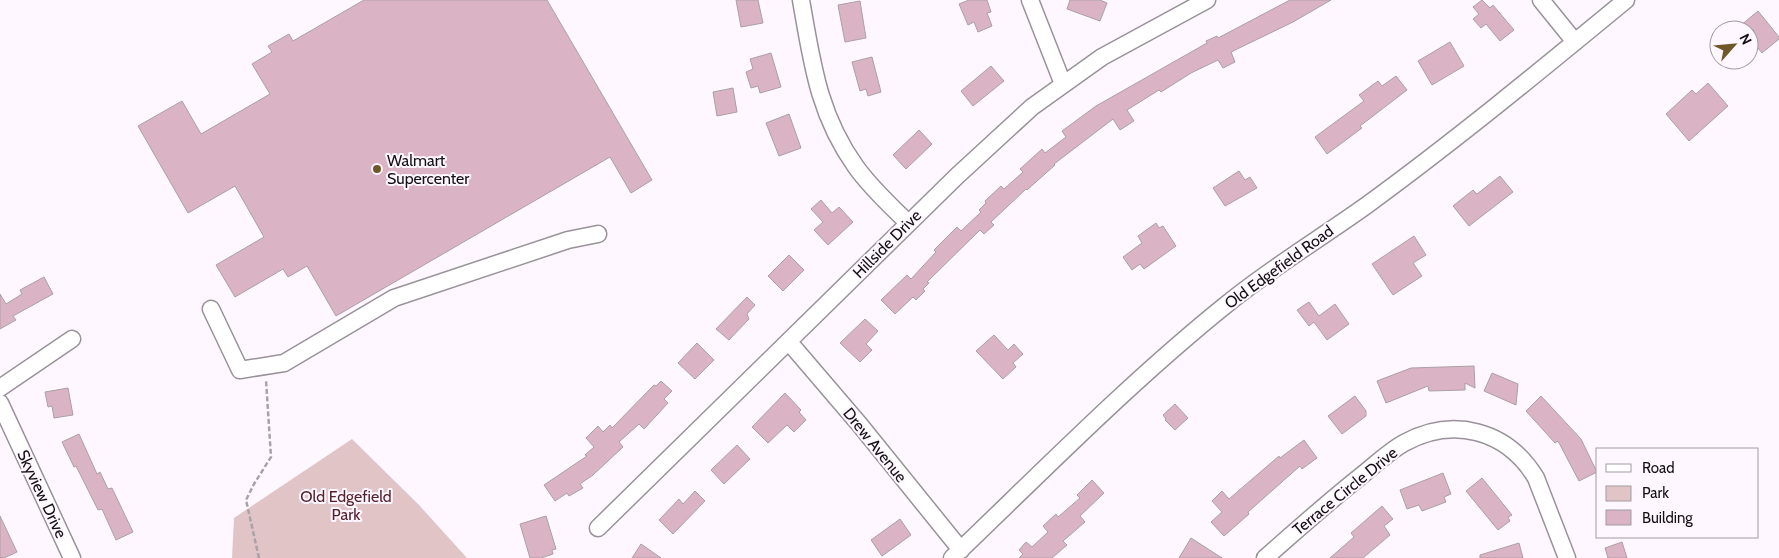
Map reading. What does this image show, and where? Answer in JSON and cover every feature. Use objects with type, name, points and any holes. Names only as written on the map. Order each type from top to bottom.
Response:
[{"type":"street","points":[[801,0],[815,79],[829,121],[843,149],[857,168],[908,223]]},
{"type":"street","points":[[1030,0],[1063,84]]},
{"type":"street","name":"Hillside Drive","points":[[598,528],[908,223],[1032,107],[1102,57],[1207,0]]},
{"type":"street","points":[[1541,0],[1575,42]]},
{"type":"street","name":"Old Edgefield Road","points":[[956,554],[1095,421],[1200,325],[1368,204],[1504,100],[1626,0]]},
{"type":"street","points":[[211,309],[240,370],[265,366],[284,362],[394,298],[568,240],[598,234]]},
{"type":"street","points":[[0,388],[72,339]]},
{"type":"street","name":"Drew Avenue","points":[[789,342],[860,426],[956,554]]},
{"type":"street","name":"Skyview Drive","points":[[0,402],[72,558]]},
{"type":"street","name":"Terrace Circle Drive","points":[[1265,558],[1322,507],[1396,448],[1419,436],[1461,429],[1481,433],[1499,440],[1511,448],[1529,466],[1536,478],[1567,558]]},
{"type":"path","points":[[258,558],[246,500],[270,457],[265,366]]},
{"type":"green space","name":"Old Edgefield Park","points":[[352,439],[419,505],[467,558],[232,558],[234,518]]},
{"type":"building","name":"Walmart Supercenter","points":[[364,0],[547,0],[652,180],[631,193],[610,157],[336,316],[307,266],[288,277],[283,269],[235,297],[216,265],[264,237],[235,186],[188,213],[138,126],[182,101],[201,134],[270,94],[252,64],[272,52],[268,46],[289,34],[293,41]]},
{"type":"building","points":[[736,0],[758,0],[763,23],[741,27]]},
{"type":"building","points":[[969,0],[987,0],[991,12],[987,13],[992,26],[978,32],[974,22],[968,25],[959,4]]},
{"type":"building","points":[[1070,0],[1100,0],[1107,3],[1100,21],[1067,9]]},
{"type":"building","points":[[1290,0],[1331,0],[1293,22],[1231,52],[1235,62],[1223,68],[1218,60],[1191,73],[1161,92],[1159,90],[1127,110],[1134,121],[1120,130],[1113,119],[1054,164],[991,222],[994,225],[984,234],[980,230],[927,282],[929,283],[923,289],[925,291],[916,300],[913,297],[895,314],[881,300],[907,275],[911,279],[936,252],[934,250],[957,227],[961,231],[981,212],[979,210],[986,203],[985,201],[1001,186],[1004,189],[1023,172],[1020,169],[1042,149],[1045,153],[1066,137],[1062,131],[1096,106],[1207,43],[1206,41],[1217,36],[1218,38]]},
{"type":"building","points":[[1482,0],[1490,8],[1493,5],[1514,30],[1500,41],[1486,24],[1481,28],[1473,19],[1479,14],[1473,7]]},
{"type":"building","points":[[860,1],[866,38],[845,42],[838,5]]},
{"type":"building","points":[[1758,11],[1779,39],[1762,53],[1759,49],[1759,20],[1747,20]]},
{"type":"building","points":[[1450,42],[1464,66],[1432,85],[1418,61]]},
{"type":"building","points":[[771,53],[781,87],[760,93],[758,86],[751,88],[746,72],[753,69],[750,59]]},
{"type":"building","points":[[872,57],[881,92],[868,96],[866,89],[860,91],[852,62]]},
{"type":"building","points":[[991,66],[1004,81],[973,106],[961,91]]},
{"type":"building","points":[[1396,76],[1407,90],[1360,126],[1362,128],[1327,154],[1315,137],[1364,101],[1359,95],[1378,81],[1382,86]]},
{"type":"building","points":[[1708,83],[1728,106],[1689,141],[1666,114],[1692,90],[1696,94]]},
{"type":"building","points":[[733,88],[737,112],[717,116],[713,92]]},
{"type":"building","points":[[789,114],[801,148],[779,156],[766,123]]},
{"type":"building","points":[[919,130],[932,144],[906,169],[893,155]]},
{"type":"building","points":[[1239,171],[1245,180],[1250,177],[1257,188],[1225,206],[1213,188]]},
{"type":"building","points":[[1500,176],[1513,192],[1469,226],[1453,206],[1473,190],[1477,194]]},
{"type":"building","points":[[821,200],[832,213],[839,207],[853,222],[828,245],[814,230],[823,222],[811,209]]},
{"type":"building","points":[[1156,223],[1159,228],[1163,226],[1176,246],[1144,269],[1140,264],[1132,270],[1123,257],[1142,243],[1138,236]]},
{"type":"building","points":[[1414,236],[1426,255],[1413,263],[1422,276],[1393,295],[1372,264]]},
{"type":"building","points":[[789,255],[804,270],[783,291],[768,276]]},
{"type":"building","points":[[44,277],[53,294],[13,316],[16,320],[0,329],[0,294],[6,304],[22,294],[20,290]]},
{"type":"building","points":[[747,297],[755,305],[747,314],[749,319],[729,340],[716,329]]},
{"type":"building","points":[[1309,302],[1319,316],[1335,304],[1349,324],[1327,340],[1314,322],[1309,326],[1297,310]]},
{"type":"building","points":[[865,319],[878,331],[866,344],[872,350],[860,362],[840,343]]},
{"type":"building","points":[[994,335],[1008,350],[1014,344],[1023,354],[1013,363],[1016,367],[1003,379],[976,351]]},
{"type":"building","points":[[697,343],[714,360],[695,379],[678,363]]},
{"type":"building","points":[[1474,366],[1475,388],[1465,383],[1465,390],[1429,391],[1428,386],[1386,403],[1377,381],[1411,368]]},
{"type":"building","points":[[1492,373],[1518,384],[1516,405],[1484,391]]},
{"type":"building","points":[[661,381],[672,391],[664,399],[668,403],[644,429],[639,424],[619,442],[623,447],[593,475],[580,484],[583,488],[569,496],[567,493],[555,501],[544,485],[587,456],[585,455],[594,447],[586,438],[598,426],[603,432],[610,425],[612,428],[654,385],[656,386]]},
{"type":"building","points":[[68,388],[73,415],[54,418],[52,406],[48,407],[45,392]]},
{"type":"building","points":[[785,393],[801,410],[799,412],[806,420],[794,432],[787,425],[768,443],[752,427]]},
{"type":"building","points":[[1355,396],[1366,411],[1366,416],[1342,434],[1328,416]]},
{"type":"building","points":[[1541,396],[1581,439],[1596,472],[1579,481],[1558,441],[1555,443],[1526,411]]},
{"type":"building","points":[[1175,404],[1188,418],[1175,430],[1165,420],[1163,415]]},
{"type":"building","points":[[79,434],[97,474],[100,472],[108,489],[112,488],[133,532],[116,540],[102,509],[98,510],[62,442]]},
{"type":"building","points":[[1304,440],[1317,458],[1302,469],[1300,466],[1224,536],[1211,522],[1222,512],[1212,501],[1222,491],[1229,499],[1279,456],[1280,458]]},
{"type":"building","points":[[737,445],[750,459],[724,484],[711,470]]},
{"type":"building","points":[[1443,473],[1451,494],[1444,497],[1446,502],[1422,511],[1419,505],[1407,509],[1400,490]]},
{"type":"building","points":[[1482,478],[1512,515],[1508,517],[1510,521],[1498,530],[1466,491]]},
{"type":"building","points":[[1092,480],[1104,493],[1080,516],[1085,522],[1063,541],[1067,545],[1052,558],[1019,558],[1023,554],[1019,550],[1026,542],[1032,547],[1048,532],[1043,526],[1056,514],[1058,517],[1080,498],[1077,495]]},
{"type":"building","points":[[695,491],[705,501],[673,534],[659,520],[679,499],[683,504]]},
{"type":"building","points":[[1382,506],[1393,519],[1384,526],[1390,535],[1363,558],[1330,558],[1354,537],[1351,533]]},
{"type":"building","points":[[0,516],[17,552],[4,558],[0,558]]},
{"type":"building","points":[[546,516],[556,549],[552,550],[553,554],[541,558],[530,558],[520,524]]},
{"type":"building","points":[[900,519],[911,535],[882,556],[871,540]]},
{"type":"building","points":[[1191,538],[1222,558],[1179,558]]},
{"type":"building","points":[[1622,542],[1627,558],[1608,558],[1605,548]]},
{"type":"building","points":[[1519,543],[1523,558],[1480,558],[1480,555]]},
{"type":"building","points":[[641,544],[661,558],[632,558]]},
{"type":"place","name":"Walmart Supercenter","points":[[377,169]]}]
